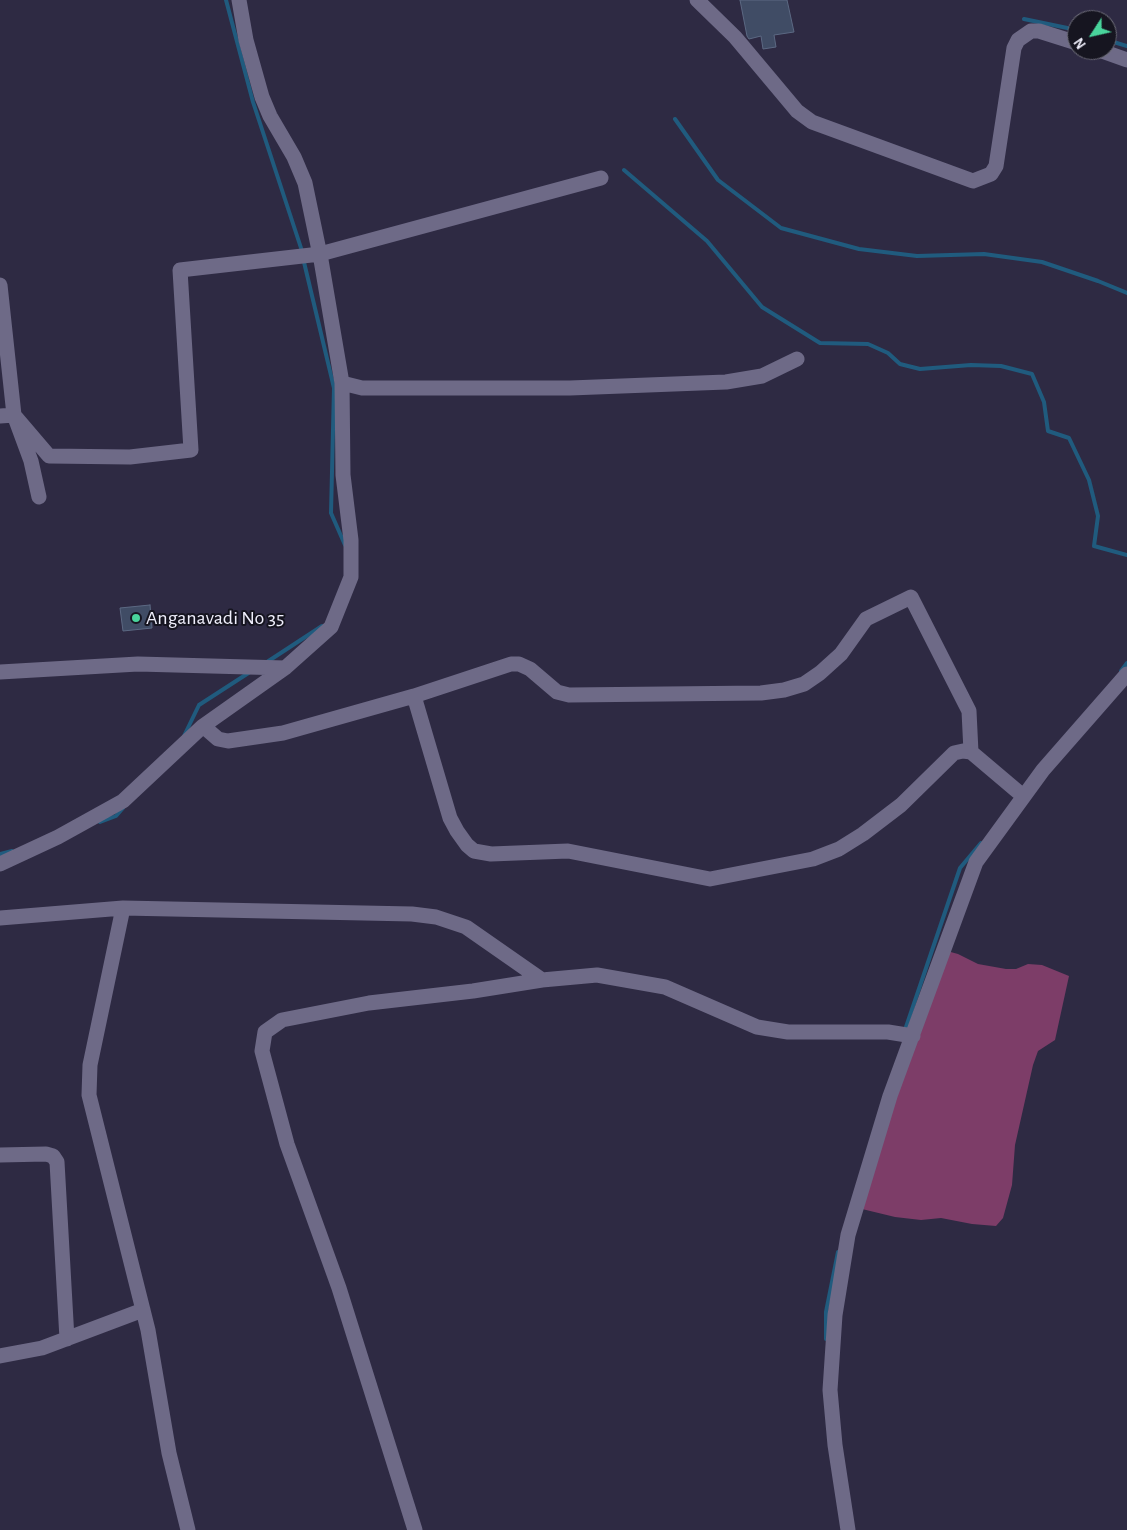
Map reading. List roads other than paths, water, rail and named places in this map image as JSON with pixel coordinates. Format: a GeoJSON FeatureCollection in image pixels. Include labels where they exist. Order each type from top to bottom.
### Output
{"type":"FeatureCollection","features":[{"type":"Feature","properties":{"kind":"street"},"geometry":{"type":"LineString","coordinates":[[0,864],[58,837],[124,801],[203,726],[285,668],[331,626],[352,577],[351,540],[343,475],[342,383],[320,254],[305,183],[294,157],[270,116],[262,97],[246,40],[238,0]]}},
{"type":"Feature","properties":{"kind":"street"},"geometry":{"type":"LineString","coordinates":[[697,0],[735,37],[798,111],[812,122],[973,181],[990,174],[996,166],[1014,48],[1018,40],[1031,31],[1040,31],[1067,40]]}},
{"type":"Feature","properties":{"kind":"street"},"geometry":{"type":"LineString","coordinates":[[7,416],[49,456],[130,457],[191,450],[180,270],[320,254],[602,178]]}},
{"type":"Feature","properties":{"kind":"street"},"geometry":{"type":"LineString","coordinates":[[0,285],[7,416],[31,461],[40,497]]}},
{"type":"Feature","properties":{"kind":"street"},"geometry":{"type":"LineString","coordinates":[[342,383],[362,388],[570,388],[726,382],[749,380],[762,376],[797,359]]}},
{"type":"Feature","properties":{"kind":"street"},"geometry":{"type":"LineString","coordinates":[[203,726],[218,739],[228,741],[283,733],[414,696],[511,664],[519,664],[530,670],[557,692],[569,695],[761,693],[784,690],[804,684],[820,673],[841,654],[866,619],[911,597],[968,711],[971,752]]}},
{"type":"Feature","properties":{"kind":"street"},"geometry":{"type":"LineString","coordinates":[[0,672],[138,664],[285,668]]}},
{"type":"Feature","properties":{"kind":"street"},"geometry":{"type":"LineString","coordinates":[[848,1530],[835,1445],[830,1390],[835,1315],[848,1235],[890,1096],[976,862],[1023,796],[1127,674]]}},
{"type":"Feature","properties":{"kind":"street"},"geometry":{"type":"LineString","coordinates":[[414,696],[450,818],[466,845],[474,851],[491,854],[568,851],[710,879],[813,859],[839,849],[901,804],[954,753],[971,752],[1023,796]]}},
{"type":"Feature","properties":{"kind":"street"},"geometry":{"type":"LineString","coordinates":[[0,918],[123,908],[412,914],[436,917],[466,927],[542,980]]}},
{"type":"Feature","properties":{"kind":"street"},"geometry":{"type":"LineString","coordinates":[[123,908],[90,1064],[89,1095],[143,1310],[169,1453],[188,1530]]}},
{"type":"Feature","properties":{"kind":"street"},"geometry":{"type":"LineString","coordinates":[[415,1530],[342,1297],[287,1144],[262,1051],[262,1039],[265,1032],[282,1020],[369,1003],[473,991],[542,980],[597,975],[665,987],[757,1027],[788,1032],[888,1032],[911,1035]]}},
{"type":"Feature","properties":{"kind":"street"},"geometry":{"type":"LineString","coordinates":[[0,1155],[46,1154],[53,1156],[57,1162],[67,1339]]}},
{"type":"Feature","properties":{"kind":"street"},"geometry":{"type":"LineString","coordinates":[[0,1356],[42,1348],[143,1310]]}},
{"type":"Feature","properties":{"kind":"waterway"},"geometry":{"type":"LineString","coordinates":[[226,0],[253,102],[302,251]]}},
{"type":"Feature","properties":{"kind":"waterway"},"geometry":{"type":"LineString","coordinates":[[1024,19],[1067,28]]}},
{"type":"Feature","properties":{"kind":"waterway"},"geometry":{"type":"LineString","coordinates":[[1117,43],[1127,46]]}},
{"type":"Feature","properties":{"kind":"waterway"},"geometry":{"type":"LineString","coordinates":[[675,119],[718,180],[781,228],[859,249],[917,256],[984,254],[1042,262],[1127,293]]}},
{"type":"Feature","properties":{"kind":"waterway"},"geometry":{"type":"LineString","coordinates":[[624,170],[707,241],[762,307],[820,343],[868,344],[888,353],[900,364],[920,369],[971,365],[1001,366],[1032,374],[1044,402],[1048,431],[1069,438],[1089,480],[1098,516],[1094,546],[1127,555]]}},
{"type":"Feature","properties":{"kind":"waterway"},"geometry":{"type":"LineString","coordinates":[[303,258],[334,388],[331,513],[345,545]]}},
{"type":"Feature","properties":{"kind":"waterway"},"geometry":{"type":"LineString","coordinates":[[267,662],[322,626]]}},
{"type":"Feature","properties":{"kind":"waterway"},"geometry":{"type":"LineString","coordinates":[[1121,671],[1127,663]]}},
{"type":"Feature","properties":{"kind":"waterway"},"geometry":{"type":"LineString","coordinates":[[184,736],[199,705],[250,672]]}},
{"type":"Feature","properties":{"kind":"waterway"},"geometry":{"type":"LineString","coordinates":[[100,822],[116,816],[123,808]]}},
{"type":"Feature","properties":{"kind":"waterway"},"geometry":{"type":"LineString","coordinates":[[905,1030],[960,868],[981,843]]}},
{"type":"Feature","properties":{"kind":"waterway"},"geometry":{"type":"LineString","coordinates":[[0,854],[12,851]]}},
{"type":"Feature","properties":{"kind":"waterway"},"geometry":{"type":"LineString","coordinates":[[826,1339],[826,1312],[838,1252]]}},
{"type":"Feature","properties":{"kind":"place","name":"Anganavadi No 35"},"geometry":{"type":"Point","coordinates":[136,618]}}]}
